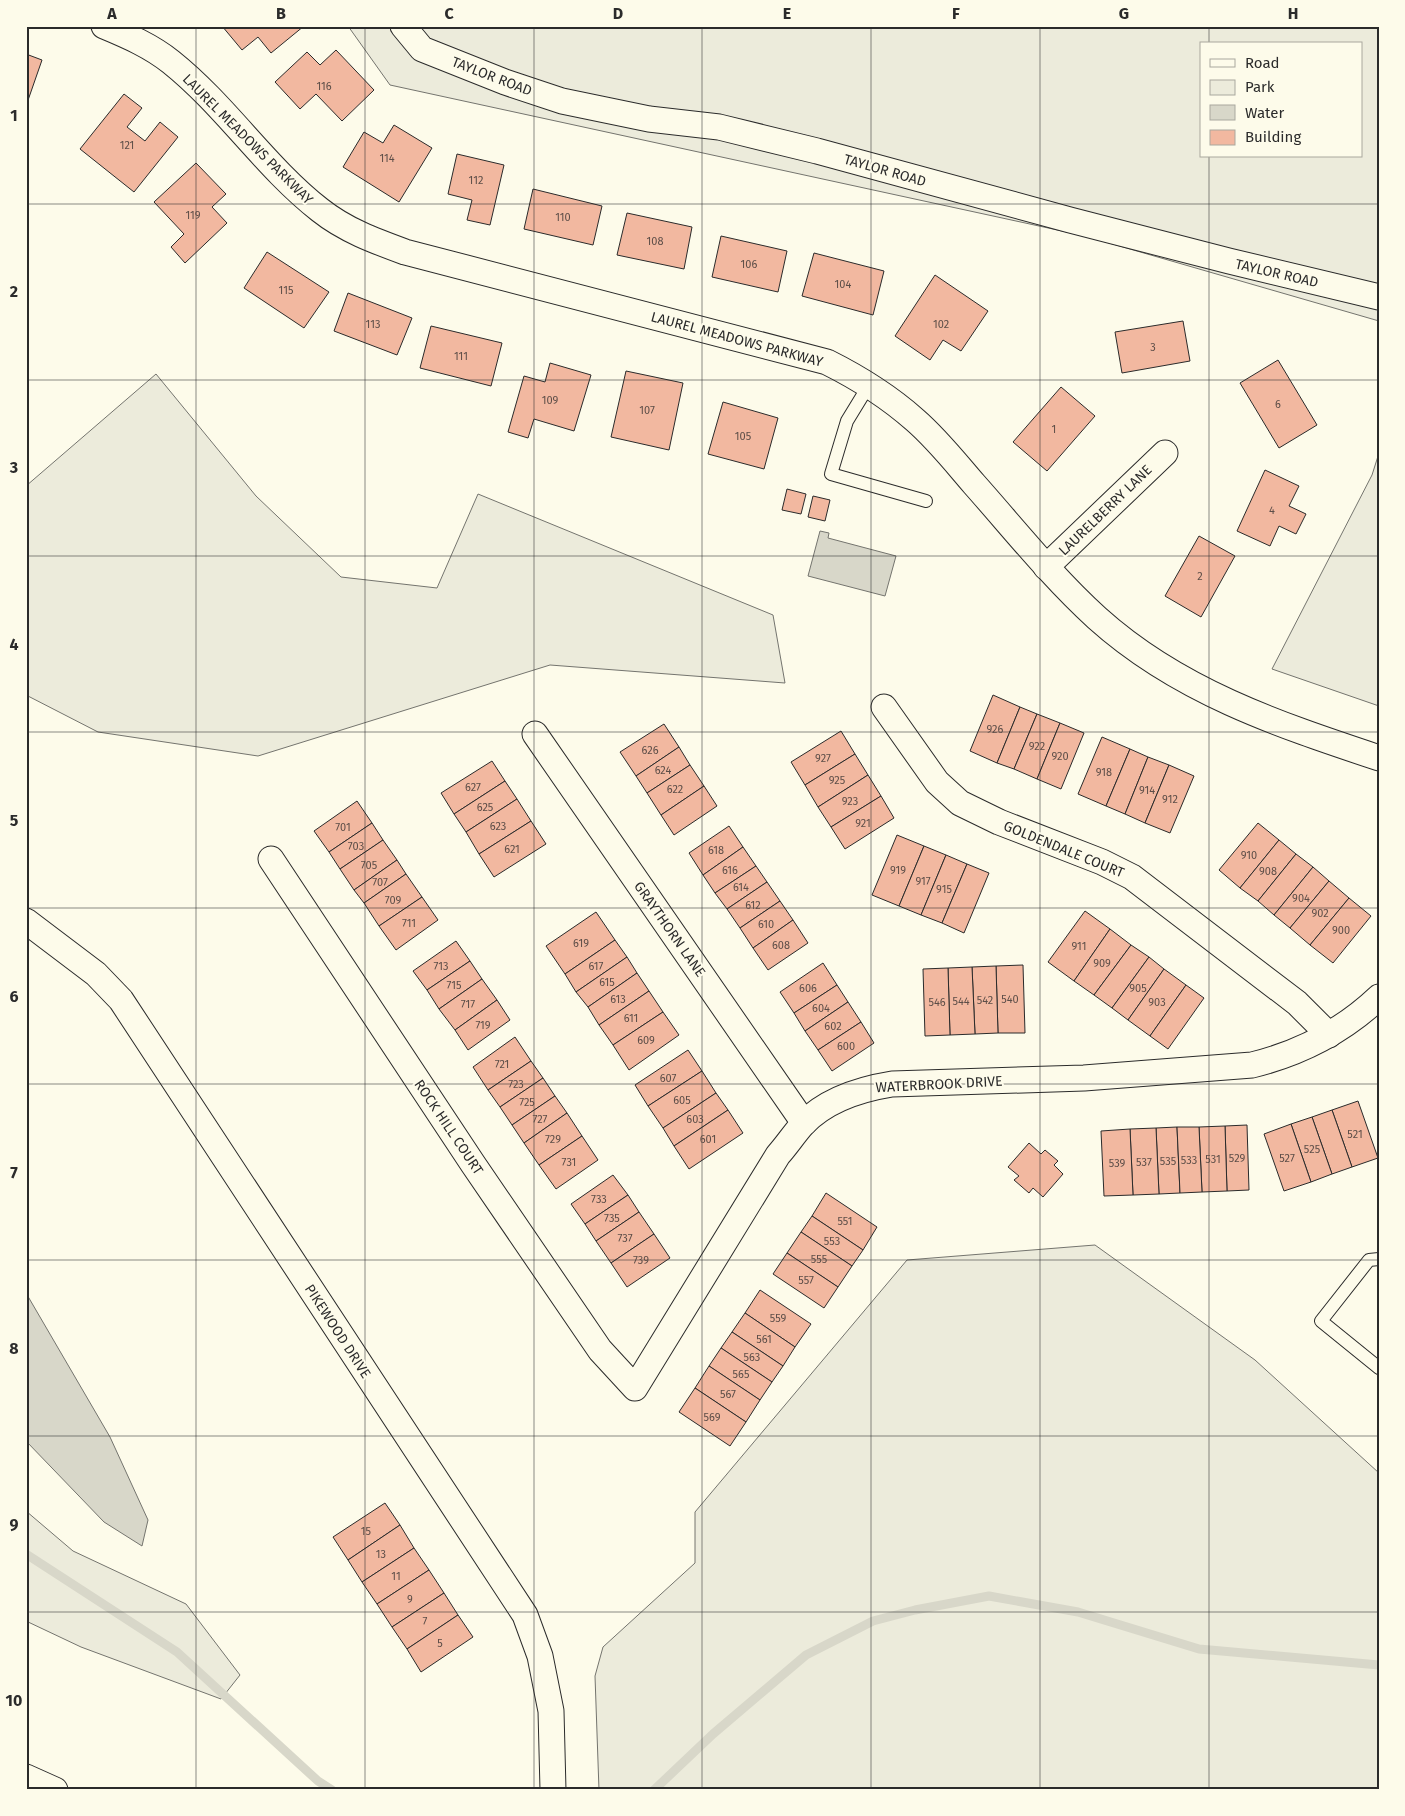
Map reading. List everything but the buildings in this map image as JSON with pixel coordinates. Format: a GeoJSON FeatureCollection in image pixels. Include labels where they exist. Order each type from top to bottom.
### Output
{"type":"FeatureCollection","features":[{"type":"Feature","properties":{"kind":"street","name":"LAUREL MEADOWS PARKWAY"},"geometry":{"type":"LineString","coordinates":[[104,26],[138,41],[171,62],[320,211],[357,234],[405,252],[827,362],[869,385],[916,420],[938,442],[1046,567],[1096,618],[1127,643],[1188,684],[1221,700],[1299,731],[1379,758]]}},
{"type":"Feature","properties":{"kind":"street","name":"TAYLOR ROAD"},"geometry":{"type":"LineString","coordinates":[[403,26],[422,48],[505,82],[562,101],[649,119],[719,127],[817,151],[1219,259],[1379,297]]}},
{"type":"Feature","properties":{"kind":"street","name":"LAURELBERRY LANE"},"geometry":{"type":"LineString","coordinates":[[1046,567],[1165,454]]}},
{"type":"Feature","properties":{"kind":"street","name":"GOLDENDALE COURT"},"geometry":{"type":"LineString","coordinates":[[884,706],[938,782],[960,803],[999,822],[1102,862],[1132,877],[1297,1003],[1329,1035]]}},
{"type":"Feature","properties":{"kind":"street","name":"GRAYTHORN LANE"},"geometry":{"type":"LineString","coordinates":[[536,734],[804,1123]]}},
{"type":"Feature","properties":{"kind":"street","name":"ROCK HILL COURT"},"geometry":{"type":"LineString","coordinates":[[271,859],[473,1164],[600,1350],[634,1388]]}},
{"type":"Feature","properties":{"kind":"street","name":"PIKEWOOD DRIVE"},"geometry":{"type":"LineString","coordinates":[[26,921],[96,974],[121,1000],[525,1615],[540,1656],[551,1711],[553,1790]]}},
{"type":"Feature","properties":{"kind":"street","name":"WATERBROOK DRIVE"},"geometry":{"type":"LineString","coordinates":[[634,1388],[778,1155],[804,1123],[814,1114],[842,1098],[868,1088],[892,1084],[1084,1078],[1252,1065],[1310,1046],[1360,1016],[1379,997]]}},
{"type":"Feature","properties":{"kind":"street"},"geometry":{"type":"LineString","coordinates":[[26,1777],[55,1790]]}},
{"type":"Feature","properties":{"kind":"lane"},"geometry":{"type":"LineString","coordinates":[[869,385],[847,421],[831,474],[926,501]]}},
{"type":"Feature","properties":{"kind":"lane"},"geometry":{"type":"LineString","coordinates":[[1379,1258],[1369,1260],[1321,1321],[1379,1368]]}},
{"type":"Feature","properties":{"kind":"green space"},"geometry":{"type":"Polygon","coordinates":[[[348,26],[1379,26],[1379,321],[1085,236],[390,85],[348,26]]]}},
{"type":"Feature","properties":{"kind":"green space"},"geometry":{"type":"Polygon","coordinates":[[[156,374],[256,496],[341,577],[437,588],[478,494],[773,615],[785,683],[550,665],[258,756],[98,732],[26,695],[26,486],[156,374]]]}},
{"type":"Feature","properties":{"kind":"green space"},"geometry":{"type":"Polygon","coordinates":[[[1379,453],[1379,706],[1272,669],[1372,475],[1379,453]]]}},
{"type":"Feature","properties":{"kind":"green space"},"geometry":{"type":"Polygon","coordinates":[[[1095,1245],[1255,1360],[1379,1473],[1379,1790],[599,1790],[595,1676],[603,1647],[695,1563],[695,1512],[907,1260],[1095,1245]]]}},
{"type":"Feature","properties":{"kind":"green space"},"geometry":{"type":"Polygon","coordinates":[[[26,1511],[73,1551],[186,1604],[240,1675],[221,1699],[81,1647],[26,1621],[26,1511]]]}},
{"type":"Feature","properties":{"kind":"water"},"geometry":{"type":"Polygon","coordinates":[[[820,531],[829,533],[828,538],[896,556],[885,596],[808,576],[820,531]]]}},
{"type":"Feature","properties":{"kind":"water"},"geometry":{"type":"Polygon","coordinates":[[[26,1293],[110,1437],[148,1520],[142,1546],[104,1522],[26,1441],[26,1293]]]}},
{"type":"Feature","properties":{"kind":"waterway"},"geometry":{"type":"LineString","coordinates":[[26,1554],[177,1652],[318,1781],[332,1790]]}},
{"type":"Feature","properties":{"kind":"waterway"},"geometry":{"type":"LineString","coordinates":[[654,1790],[713,1734],[806,1655],[873,1621],[915,1610],[989,1596],[1078,1612],[1199,1649],[1379,1665]]}}]}
